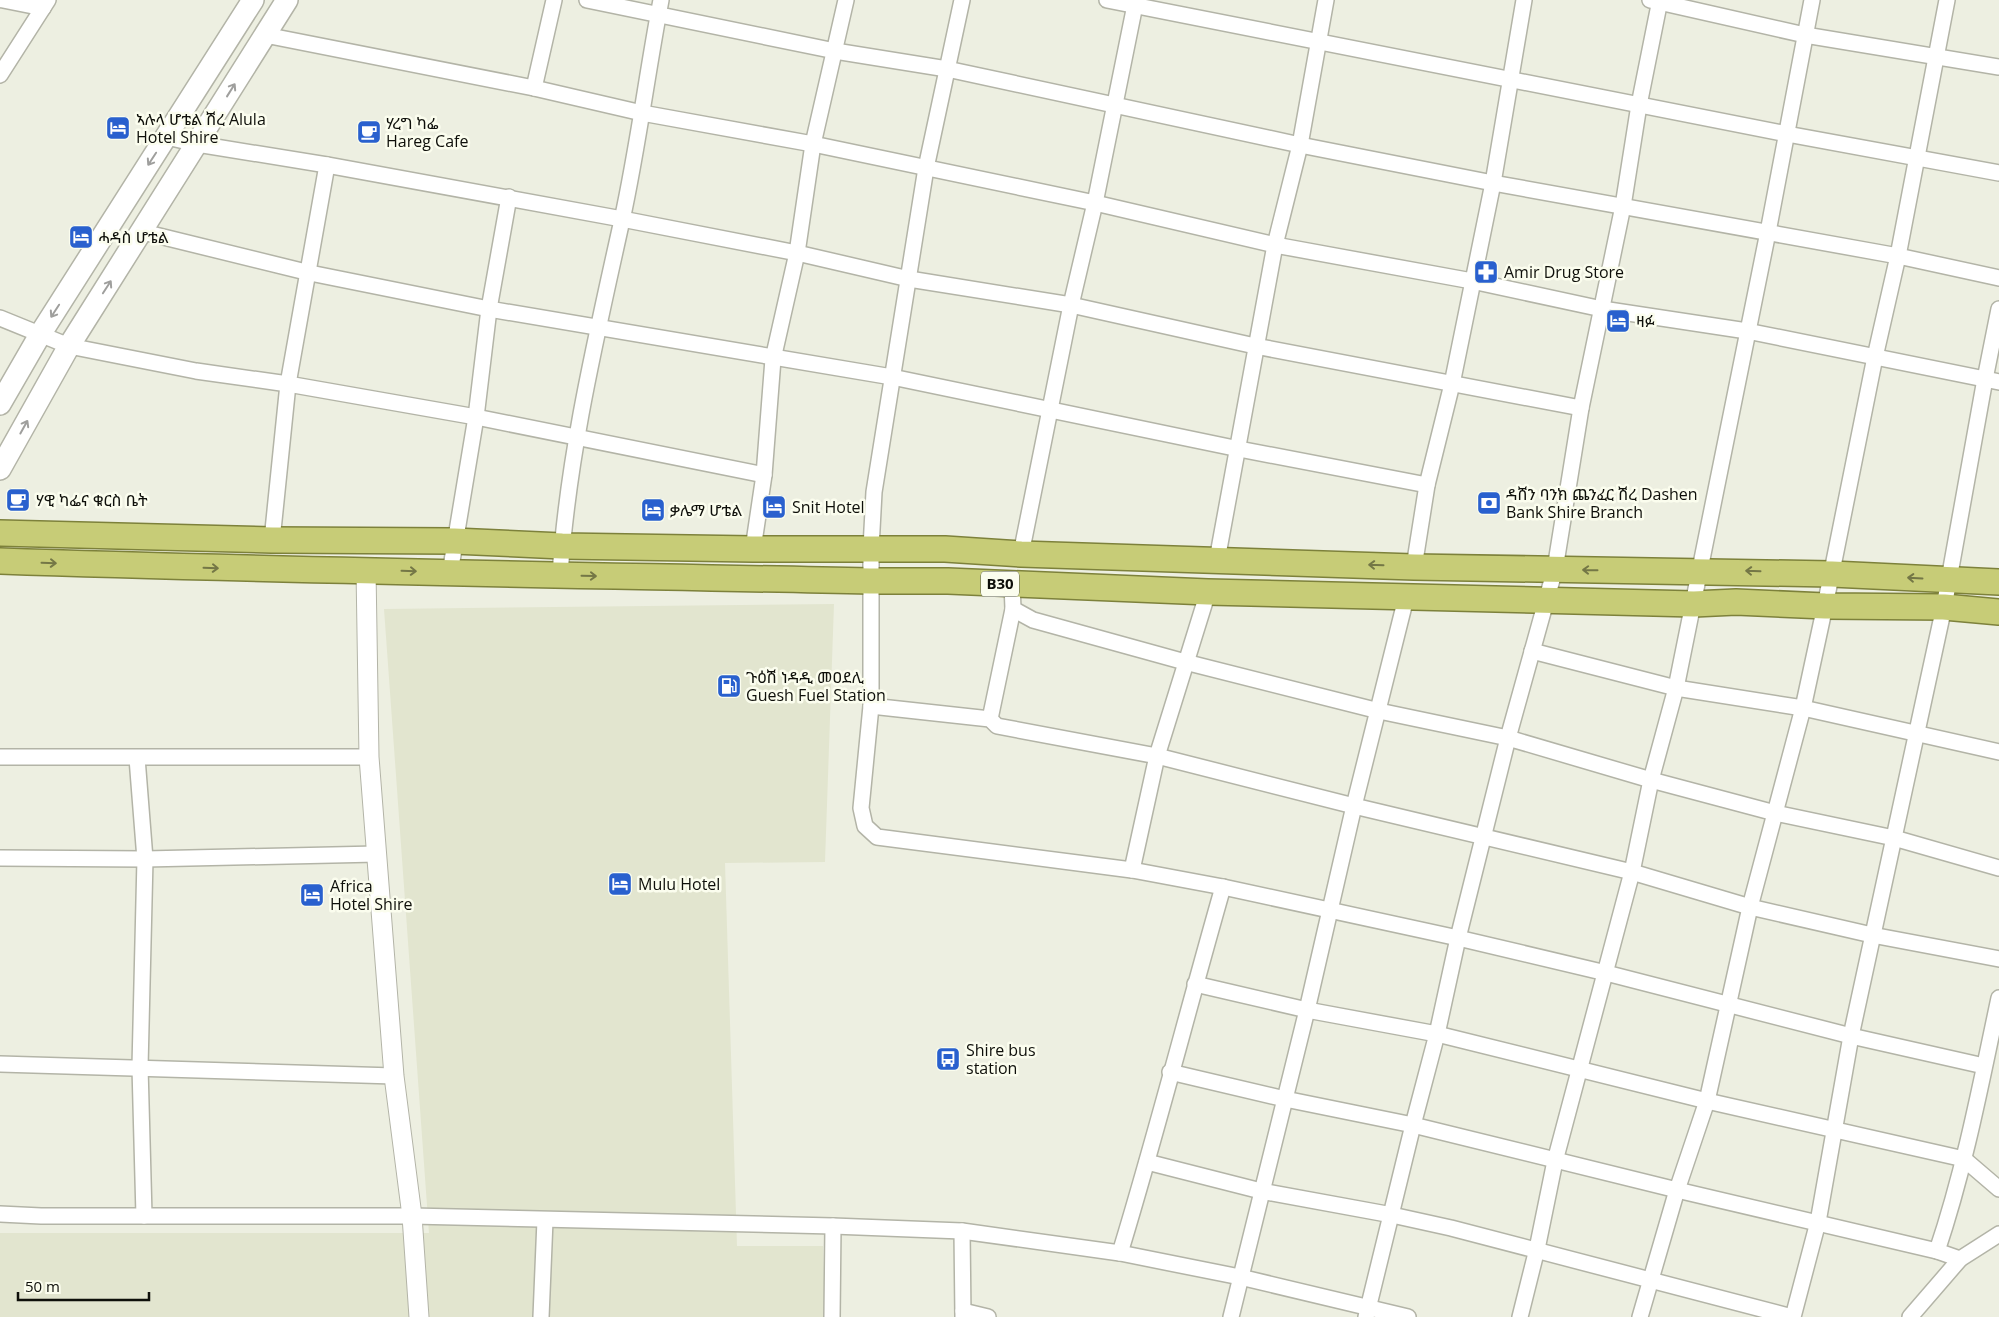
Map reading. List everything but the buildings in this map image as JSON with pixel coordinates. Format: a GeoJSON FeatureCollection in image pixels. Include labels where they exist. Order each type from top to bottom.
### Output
{"type":"FeatureCollection","features":[{"type":"Feature","properties":{"kind":"highway","name":"B30"},"geometry":{"type":"LineString","coordinates":[[0,533],[272,540],[454,541],[562,546],[753,549],[945,549],[1021,554],[1414,567],[1832,574],[1999,582]]}},
{"type":"Feature","properties":{"kind":"highway"},"geometry":{"type":"LineString","coordinates":[[786,549],[786,580]]}},
{"type":"Feature","properties":{"kind":"highway","name":"B30"},"geometry":{"type":"LineString","coordinates":[[0,561],[269,570],[366,570],[786,580],[948,580],[1208,592],[1694,604],[1736,602],[1825,606],[1944,607],[1999,612]]}},
{"type":"Feature","properties":{"kind":"main road"},"geometry":{"type":"LineString","coordinates":[[0,404],[41,333],[253,0]]}},
{"type":"Feature","properties":{"kind":"main road"},"geometry":{"type":"LineString","coordinates":[[0,469],[69,346],[143,232],[287,0]]}},
{"type":"Feature","properties":{"kind":"street"},"geometry":{"type":"LineString","coordinates":[[0,75],[46,4],[3,0]]}},
{"type":"Feature","properties":{"kind":"street"},"geometry":{"type":"LineString","coordinates":[[534,88],[554,0]]}},
{"type":"Feature","properties":{"kind":"street"},"geometry":{"type":"LineString","coordinates":[[588,0],[660,7],[836,51],[946,69],[1300,145],[1493,183],[1898,256],[1999,278]]}},
{"type":"Feature","properties":{"kind":"street"},"geometry":{"type":"LineString","coordinates":[[753,549],[764,475],[774,358],[796,253],[813,144],[836,51],[846,0]]}},
{"type":"Feature","properties":{"kind":"street"},"geometry":{"type":"LineString","coordinates":[[962,0],[926,168],[874,492],[870,581],[871,706],[861,808],[865,826],[877,837],[1132,870],[1223,887],[1458,938],[1606,973],[1852,1036],[1984,1066]]}},
{"type":"Feature","properties":{"kind":"street"},"geometry":{"type":"LineString","coordinates":[[1107,0],[1136,3],[1318,42],[1787,134],[1999,173]]}},
{"type":"Feature","properties":{"kind":"street"},"geometry":{"type":"LineString","coordinates":[[1217,560],[1255,346],[1275,245],[1300,145],[1326,0]]}},
{"type":"Feature","properties":{"kind":"street"},"geometry":{"type":"LineString","coordinates":[[1414,567],[1427,485],[1452,384],[1493,183],[1524,0]]}},
{"type":"Feature","properties":{"kind":"street"},"geometry":{"type":"LineString","coordinates":[[1520,1317],[1537,1249],[1555,1161],[1632,872],[1651,780],[1676,688],[1701,571],[1812,0]]}},
{"type":"Feature","properties":{"kind":"street"},"geometry":{"type":"LineString","coordinates":[[1640,1317],[1677,1190],[1707,1101],[1750,907],[1803,708],[1875,357],[1898,256],[1947,0]]}},
{"type":"Feature","properties":{"kind":"street"},"geometry":{"type":"LineString","coordinates":[[1367,1312],[1392,1215],[1412,1125],[1437,1034],[1458,938],[1508,738],[1555,569],[1581,408],[1623,206],[1656,1],[1805,35],[1999,67]]}},
{"type":"Feature","properties":{"kind":"street"},"geometry":{"type":"LineString","coordinates":[[1021,554],[1071,305],[1095,203],[1136,3]]}},
{"type":"Feature","properties":{"kind":"street"},"geometry":{"type":"LineString","coordinates":[[560,575],[576,437],[597,328],[622,219],[660,7]]}},
{"type":"Feature","properties":{"kind":"street"},"geometry":{"type":"LineString","coordinates":[[265,35],[534,88],[642,113],[813,144],[1095,203],[1275,245],[1472,281],[1602,309],[1747,331],[1992,380]]}},
{"type":"Feature","properties":{"kind":"street"},"geometry":{"type":"LineString","coordinates":[[166,137],[509,197],[796,253],[909,279],[1071,305],[1255,346],[1581,408]]}},
{"type":"Feature","properties":{"kind":"street"},"geometry":{"type":"LineString","coordinates":[[272,540],[288,384],[310,273],[327,165]]}},
{"type":"Feature","properties":{"kind":"street"},"geometry":{"type":"LineString","coordinates":[[450,572],[476,417],[489,308],[509,197]]}},
{"type":"Feature","properties":{"kind":"street"},"geometry":{"type":"LineString","coordinates":[[143,232],[310,273],[597,328],[892,377],[1238,449],[1427,485]]}},
{"type":"Feature","properties":{"kind":"street"},"geometry":{"type":"LineString","coordinates":[[1147,1162],[1261,1191],[1392,1215],[1537,1249],[1792,1317],[1818,1222],[1872,935],[1917,734],[1944,607],[1948,579],[1992,380],[1999,309]]}},
{"type":"Feature","properties":{"kind":"street"},"geometry":{"type":"LineString","coordinates":[[0,318],[41,333],[69,346],[196,371],[288,384],[476,417],[764,475]]}},
{"type":"Feature","properties":{"kind":"street"},"geometry":{"type":"LineString","coordinates":[[368,540],[366,570],[369,757],[394,1076],[412,1216],[419,1317]]}},
{"type":"Feature","properties":{"kind":"street"},"geometry":{"type":"LineString","coordinates":[[990,718],[1013,609],[1012,584]]}},
{"type":"Feature","properties":{"kind":"street"},"geometry":{"type":"LineString","coordinates":[[1132,870],[1157,756],[1208,592]]}},
{"type":"Feature","properties":{"kind":"street"},"geometry":{"type":"LineString","coordinates":[[1231,1317],[1406,598]]}},
{"type":"Feature","properties":{"kind":"street"},"geometry":{"type":"LineString","coordinates":[[1013,609],[1033,620],[1185,662],[1379,711],[1508,738],[1651,780],[1775,813],[1894,838],[1999,868]]}},
{"type":"Feature","properties":{"kind":"street"},"geometry":{"type":"LineString","coordinates":[[1532,651],[1676,688],[1803,708],[1999,752]]}},
{"type":"Feature","properties":{"kind":"street"},"geometry":{"type":"LineString","coordinates":[[871,706],[990,718],[997,726],[1157,756],[1484,838],[1632,872],[1750,907],[1872,935],[1999,959]]}},
{"type":"Feature","properties":{"kind":"street"},"geometry":{"type":"LineString","coordinates":[[0,757],[369,757]]}},
{"type":"Feature","properties":{"kind":"street"},"geometry":{"type":"LineString","coordinates":[[137,758],[145,859],[140,1068],[144,1216]]}},
{"type":"Feature","properties":{"kind":"street"},"geometry":{"type":"LineString","coordinates":[[0,858],[145,859],[377,854]]}},
{"type":"Feature","properties":{"kind":"street"},"geometry":{"type":"LineString","coordinates":[[1120,1253],[1223,887]]}},
{"type":"Feature","properties":{"kind":"street"},"geometry":{"type":"LineString","coordinates":[[1195,984],[1306,1010],[1437,1034],[1707,1101],[1964,1160],[1999,1189]]}},
{"type":"Feature","properties":{"kind":"street"},"geometry":{"type":"LineString","coordinates":[[1937,1250],[1951,1209],[1964,1160],[1984,1066],[1995,1037],[1999,998]]}},
{"type":"Feature","properties":{"kind":"street"},"geometry":{"type":"LineString","coordinates":[[0,1064],[394,1076]]}},
{"type":"Feature","properties":{"kind":"street"},"geometry":{"type":"LineString","coordinates":[[1170,1072],[1412,1125],[1555,1161],[1937,1250],[1960,1259]]}},
{"type":"Feature","properties":{"kind":"street"},"geometry":{"type":"LineString","coordinates":[[0,1214],[412,1216],[962,1231],[1120,1253],[1240,1278],[1367,1312],[1408,1317]]}},
{"type":"Feature","properties":{"kind":"street"},"geometry":{"type":"LineString","coordinates":[[542,1317],[545,1220]]}},
{"type":"Feature","properties":{"kind":"street"},"geometry":{"type":"LineString","coordinates":[[832,1317],[833,1226]]}},
{"type":"Feature","properties":{"kind":"street"},"geometry":{"type":"LineString","coordinates":[[962,1231],[963,1314],[988,1317]]}},
{"type":"Feature","properties":{"kind":"street"},"geometry":{"type":"LineString","coordinates":[[1910,1317],[1960,1259],[1999,1234]]}},
{"type":"Feature","properties":{"kind":"shaded area"},"geometry":{"type":"Polygon","coordinates":[[[834,604],[825,862],[725,863],[737,1246],[823,1246],[825,1317],[0,1317],[0,1233],[429,1233],[384,609],[834,604]]]}},
{"type":"Feature","properties":{"kind":"place","name":"ኣሉላ ሆቴል ሽረ Alula Hotel Shire"},"geometry":{"type":"Point","coordinates":[118,128]}},
{"type":"Feature","properties":{"kind":"place","name":"ሃረግ ካፌ Hareg Cafe"},"geometry":{"type":"Point","coordinates":[369,132]}},
{"type":"Feature","properties":{"kind":"place","name":"ሓዳስ ሆቴል"},"geometry":{"type":"Point","coordinates":[81,237]}},
{"type":"Feature","properties":{"kind":"place","name":"Amir Drug Store"},"geometry":{"type":"Point","coordinates":[1486,272]}},
{"type":"Feature","properties":{"kind":"place","name":"ዛፉ"},"geometry":{"type":"Point","coordinates":[1618,321]}},
{"type":"Feature","properties":{"kind":"place","name":"ሃዊ ካፌና ቁርስ ቤት"},"geometry":{"type":"Point","coordinates":[18,500]}},
{"type":"Feature","properties":{"kind":"place","name":"ዳሸን ባንክ ጨንፈር ሽረ Dashen Bank Shire Branch"},"geometry":{"type":"Point","coordinates":[1489,503]}},
{"type":"Feature","properties":{"kind":"place","name":"Snit Hotel"},"geometry":{"type":"Point","coordinates":[774,507]}},
{"type":"Feature","properties":{"kind":"place","name":"ቃሌማ ሆቴል"},"geometry":{"type":"Point","coordinates":[653,510]}},
{"type":"Feature","properties":{"kind":"place","name":"ጉዕሽ ነዳዲ መዐደሊ Guesh Fuel Station"},"geometry":{"type":"Point","coordinates":[729,686]}},
{"type":"Feature","properties":{"kind":"place","name":"Mulu Hotel"},"geometry":{"type":"Point","coordinates":[620,884]}},
{"type":"Feature","properties":{"kind":"place","name":"Africa Hotel Shire"},"geometry":{"type":"Point","coordinates":[312,895]}},
{"type":"Feature","properties":{"kind":"place","name":"Shire bus station"},"geometry":{"type":"Point","coordinates":[948,1059]}}]}
